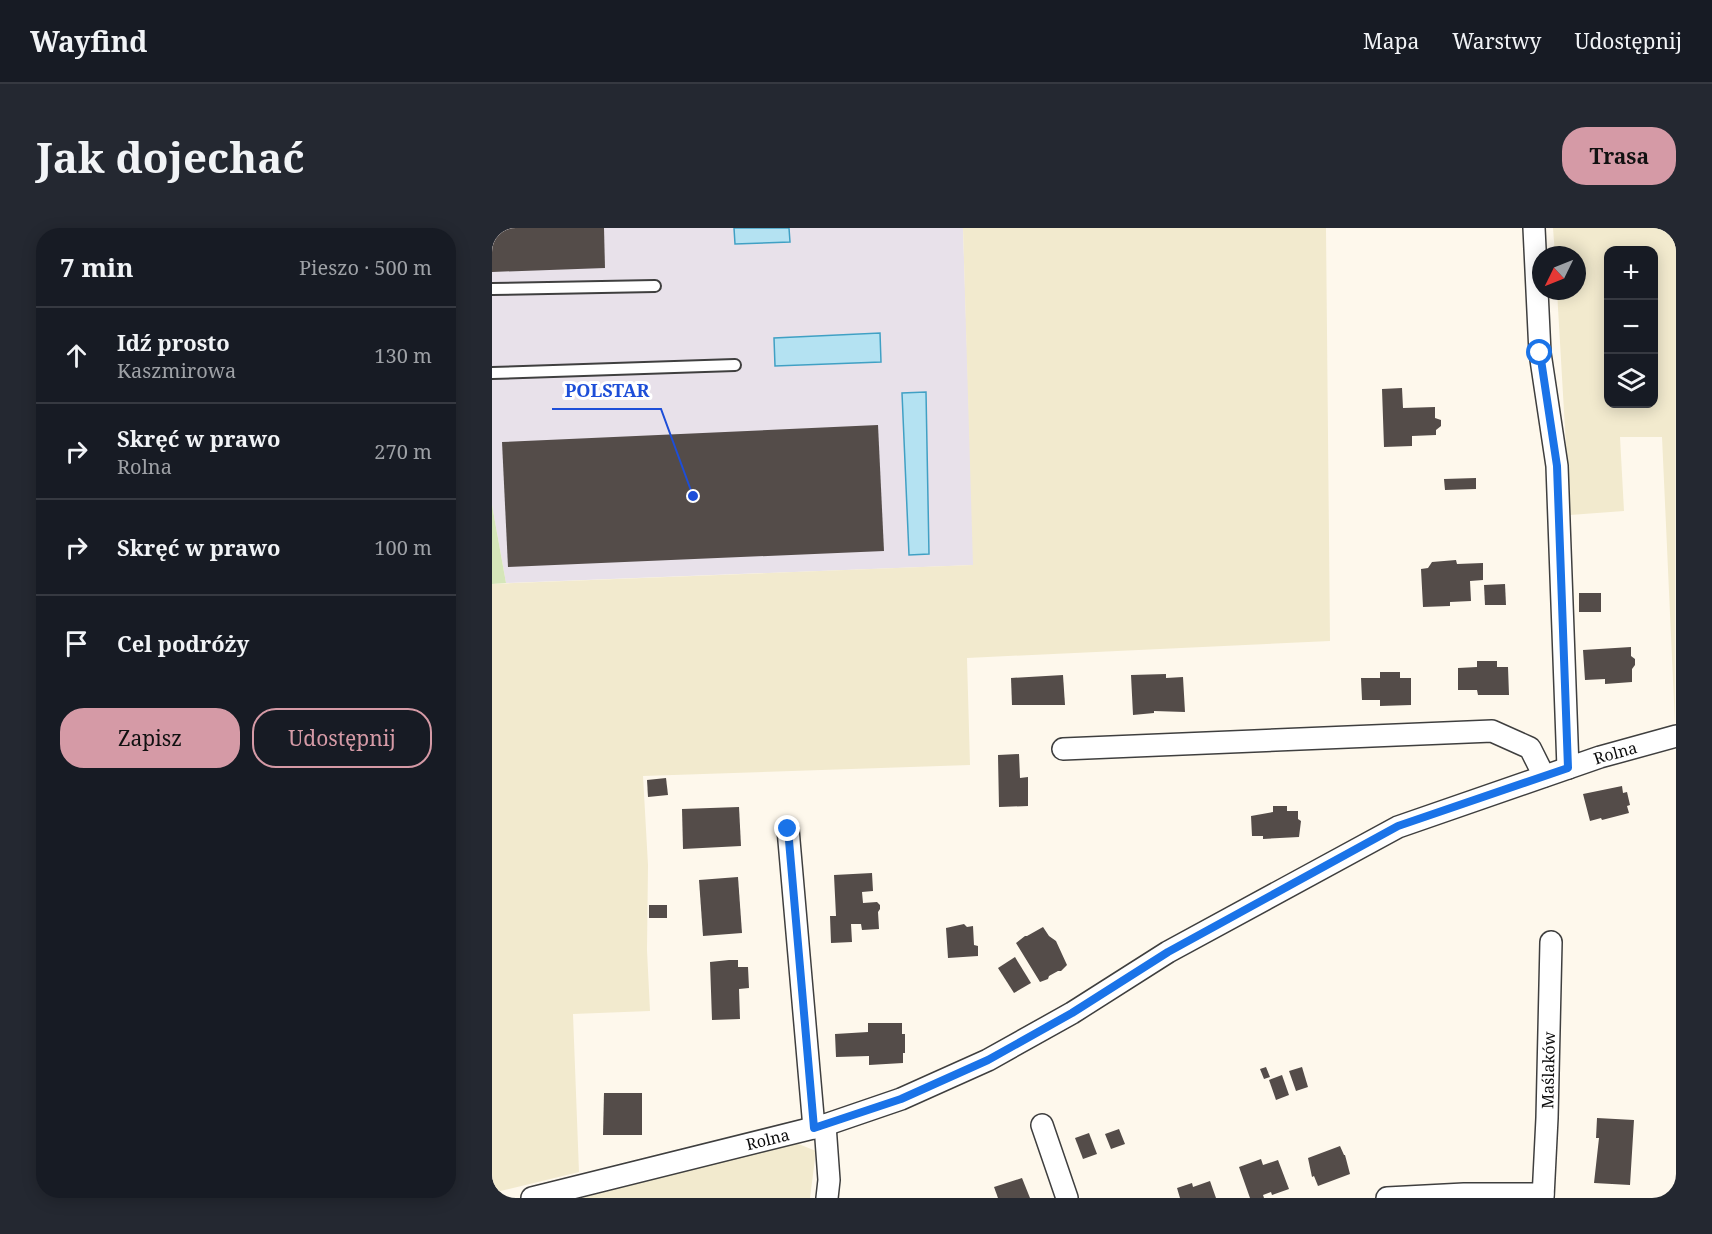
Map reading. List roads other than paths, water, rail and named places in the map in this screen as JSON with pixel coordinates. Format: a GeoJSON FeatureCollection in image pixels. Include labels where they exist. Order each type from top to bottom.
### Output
{"type":"FeatureCollection","features":[{"type":"Feature","properties":{"kind":"street"},"geometry":{"type":"LineString","coordinates":[[1534,228],[1540,353],[1557,466],[1568,768]]}},
{"type":"Feature","properties":{"kind":"street"},"geometry":{"type":"LineString","coordinates":[[1063,748],[1492,731],[1530,748],[1544,776]]}},
{"type":"Feature","properties":{"kind":"street","name":"Rolna"},"geometry":{"type":"LineString","coordinates":[[532,1198],[819,1126],[901,1099],[988,1060],[1072,1013],[1168,952],[1398,826],[1600,757],[1676,736]]}},
{"type":"Feature","properties":{"kind":"street"},"geometry":{"type":"LineString","coordinates":[[788,829],[819,1126],[829,1180],[826,1198]]}},
{"type":"Feature","properties":{"kind":"street","name":"Maślaków"},"geometry":{"type":"LineString","coordinates":[[1543,1196],[1551,942]]}},
{"type":"Feature","properties":{"kind":"street"},"geometry":{"type":"LineString","coordinates":[[1042,1125],[1067,1198]]}},
{"type":"Feature","properties":{"kind":"street"},"geometry":{"type":"LineString","coordinates":[[1387,1198],[1464,1194],[1543,1196]]}},
{"type":"Feature","properties":{"kind":"lane"},"geometry":{"type":"LineString","coordinates":[[492,289],[655,286]]}},
{"type":"Feature","properties":{"kind":"lane"},"geometry":{"type":"LineString","coordinates":[[492,373],[735,365]]}},
{"type":"Feature","properties":{"kind":"water"},"geometry":{"type":"Polygon","coordinates":[[[734,228],[789,228],[790,242],[735,244],[734,228]]]}},
{"type":"Feature","properties":{"kind":"water"},"geometry":{"type":"Polygon","coordinates":[[[880,333],[881,362],[775,366],[774,338],[880,333]]]}},
{"type":"Feature","properties":{"kind":"water"},"geometry":{"type":"Polygon","coordinates":[[[926,392],[929,554],[909,555],[902,393],[926,392]]]}},
{"type":"Feature","properties":{"kind":"place","name":"POLSTAR"},"geometry":{"type":"Point","coordinates":[693,496]}}]}
